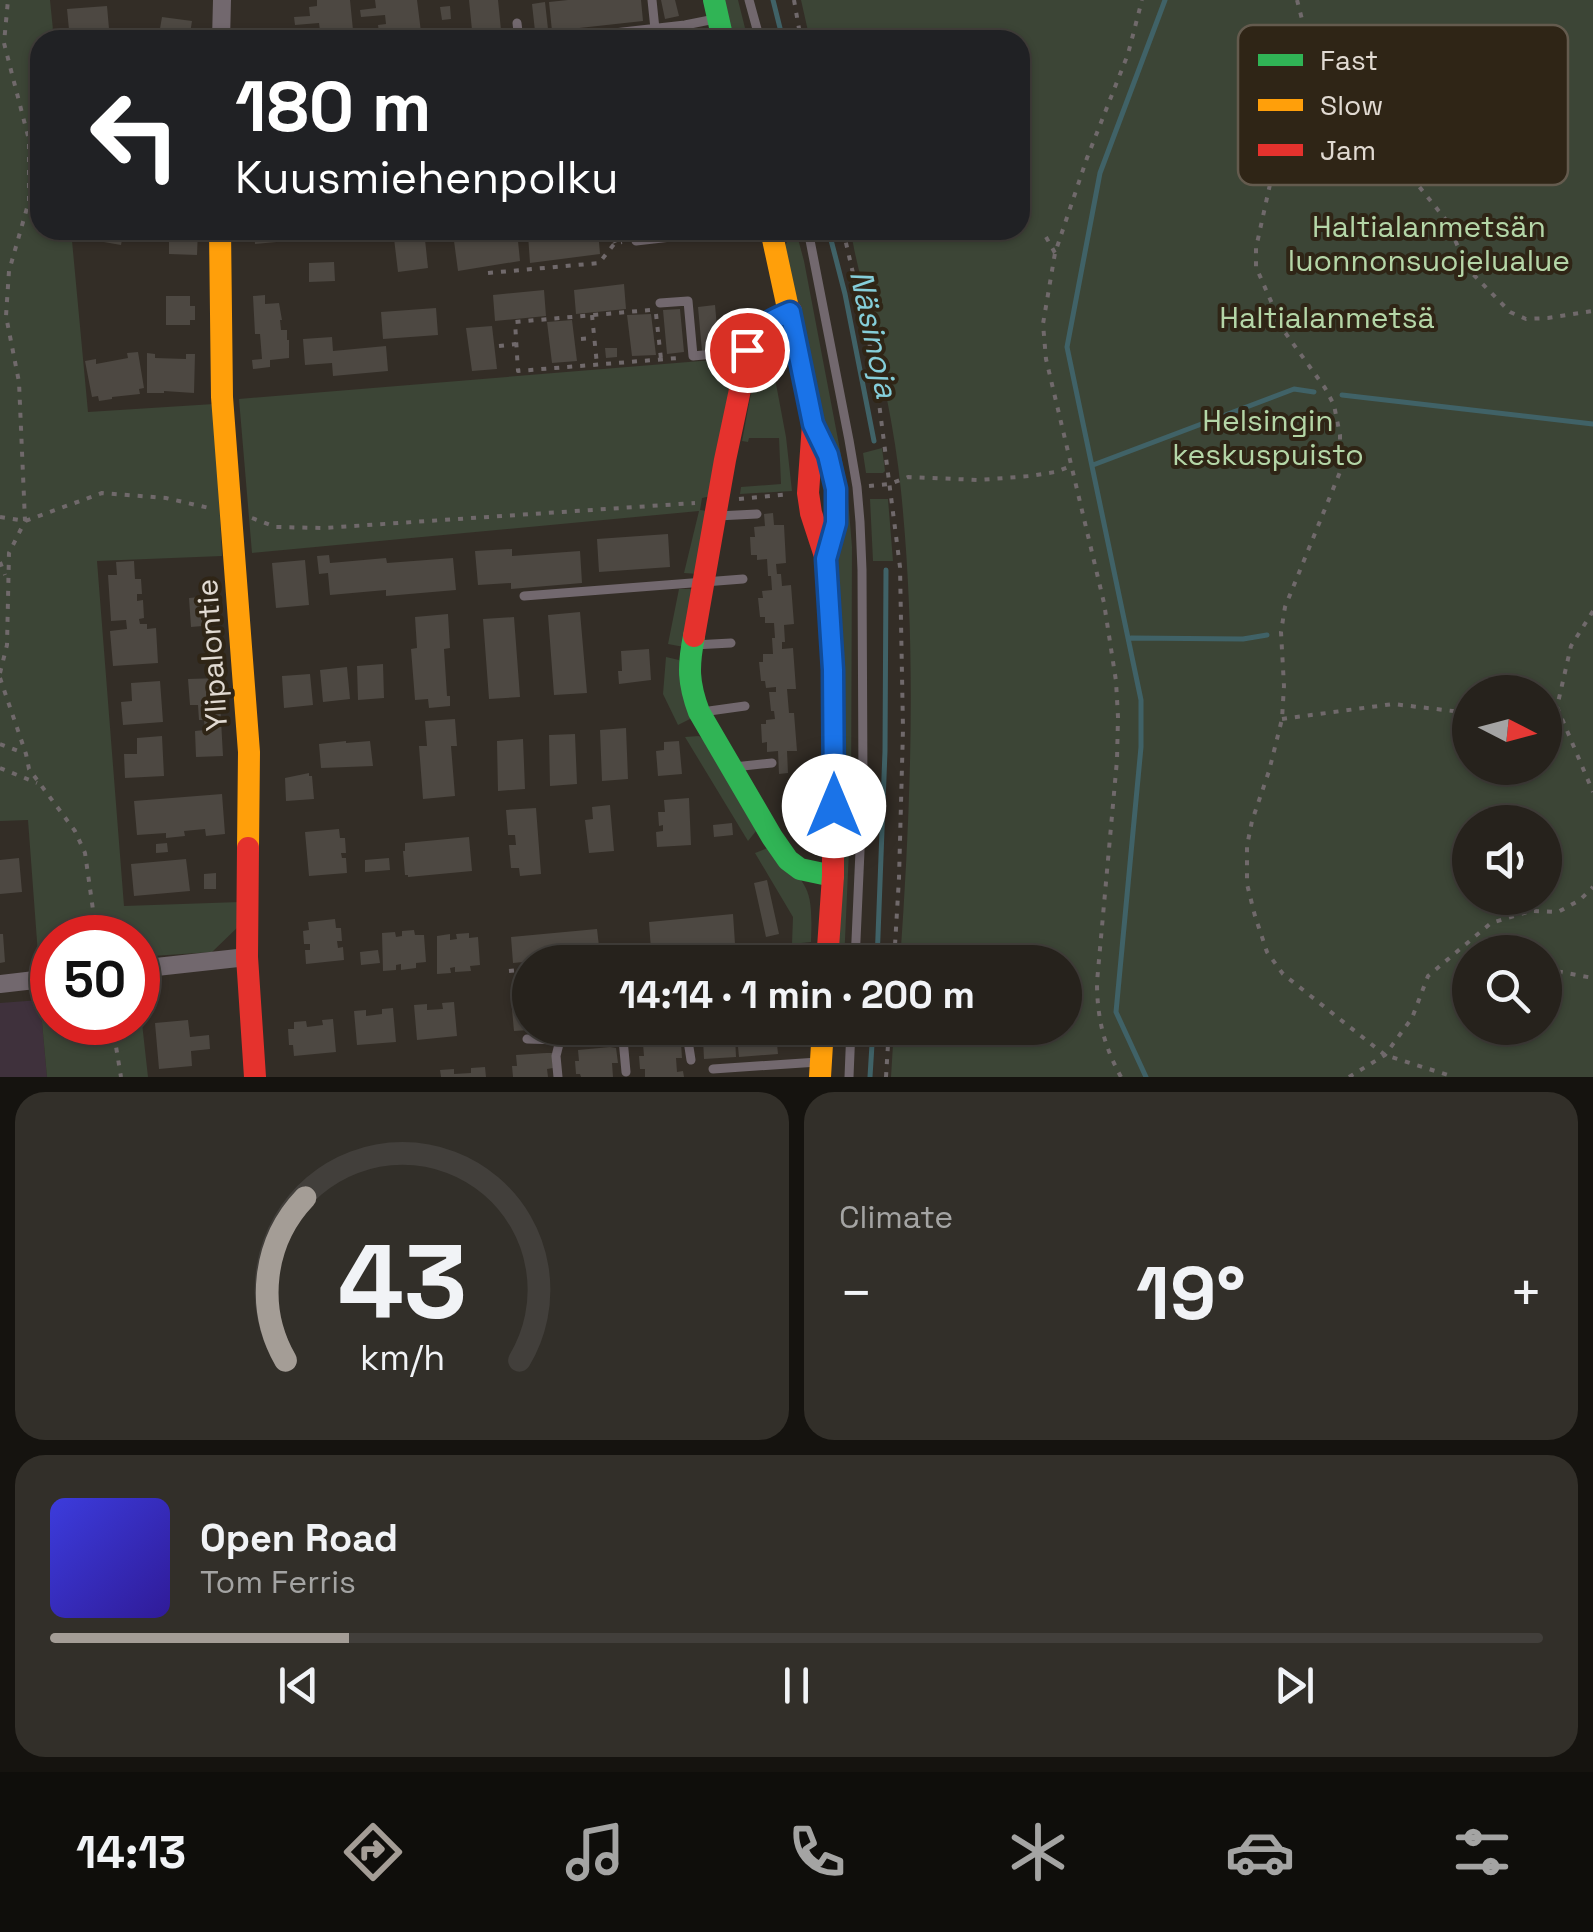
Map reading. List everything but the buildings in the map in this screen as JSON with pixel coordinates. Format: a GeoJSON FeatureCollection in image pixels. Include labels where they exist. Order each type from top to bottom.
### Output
{"type":"FeatureCollection","features":[{"type":"Feature","properties":{"kind":"street"},"geometry":{"type":"LineString","coordinates":[[221,30],[222,0]]}},
{"type":"Feature","properties":{"kind":"street","name":"Ylipalontie"},"geometry":{"type":"LineString","coordinates":[[220,240],[222,398],[249,752],[247,957],[255,1077]]}},
{"type":"Feature","properties":{"kind":"street"},"geometry":{"type":"LineString","coordinates":[[773,240],[813,424],[828,455],[836,489],[836,523],[826,559],[833,670],[833,876],[828,945]]}},
{"type":"Feature","properties":{"kind":"street"},"geometry":{"type":"LineString","coordinates":[[790,312],[756,330],[747,350],[691,646],[689,683],[699,712],[788,860],[800,869],[833,876]]}},
{"type":"Feature","properties":{"kind":"street"},"geometry":{"type":"LineString","coordinates":[[160,967],[247,957]]}},
{"type":"Feature","properties":{"kind":"street"},"geometry":{"type":"LineString","coordinates":[[0,984],[30,981]]}},
{"type":"Feature","properties":{"kind":"street"},"geometry":{"type":"LineString","coordinates":[[820,1070],[822,1045]]}},
{"type":"Feature","properties":{"kind":"lane"},"geometry":{"type":"LineString","coordinates":[[652,0],[655,29]]}},
{"type":"Feature","properties":{"kind":"lane"},"geometry":{"type":"LineString","coordinates":[[749,0],[757,30]]}},
{"type":"Feature","properties":{"kind":"lane"},"geometry":{"type":"LineString","coordinates":[[646,30],[718,19]]}},
{"type":"Feature","properties":{"kind":"lane"},"geometry":{"type":"LineString","coordinates":[[517,23],[518,30]]}},
{"type":"Feature","properties":{"kind":"lane"},"geometry":{"type":"LineString","coordinates":[[810,240],[849,440],[860,522],[863,784],[856,945]]}},
{"type":"Feature","properties":{"kind":"lane"},"geometry":{"type":"LineString","coordinates":[[660,303],[688,301],[693,356],[747,350]]}},
{"type":"Feature","properties":{"kind":"lane"},"geometry":{"type":"LineString","coordinates":[[716,509],[757,514]]}},
{"type":"Feature","properties":{"kind":"lane"},"geometry":{"type":"LineString","coordinates":[[524,596],[743,578]]}},
{"type":"Feature","properties":{"kind":"lane"},"geometry":{"type":"LineString","coordinates":[[691,646],[731,643]]}},
{"type":"Feature","properties":{"kind":"lane"},"geometry":{"type":"LineString","coordinates":[[699,712],[745,706]]}},
{"type":"Feature","properties":{"kind":"lane"},"geometry":{"type":"LineString","coordinates":[[731,768],[772,763]]}},
{"type":"Feature","properties":{"kind":"lane"},"geometry":{"type":"LineString","coordinates":[[558,1077],[559,1045]]}},
{"type":"Feature","properties":{"kind":"lane"},"geometry":{"type":"LineString","coordinates":[[622,1045],[626,1072]]}},
{"type":"Feature","properties":{"kind":"lane"},"geometry":{"type":"LineString","coordinates":[[689,1045],[691,1060]]}},
{"type":"Feature","properties":{"kind":"lane"},"geometry":{"type":"LineString","coordinates":[[849,1077],[851,1045]]}},
{"type":"Feature","properties":{"kind":"lane"},"geometry":{"type":"LineString","coordinates":[[713,1069],[820,1070]]}},
{"type":"Feature","properties":{"kind":"path"},"geometry":{"type":"LineString","coordinates":[[8,0],[4,44],[28,140],[30,183],[27,214],[9,271],[6,306],[20,382],[25,520],[9,553],[7,645],[0,675],[29,769],[75,831],[85,853],[94,915]]}},
{"type":"Feature","properties":{"kind":"path"},"geometry":{"type":"LineString","coordinates":[[794,0],[799,30]]}},
{"type":"Feature","properties":{"kind":"path"},"geometry":{"type":"LineString","coordinates":[[1121,1077],[1102,1034],[1096,982],[1112,837],[1117,760],[1116,681],[1104,602],[1046,359],[1043,324],[1056,253],[1086,158],[1128,54],[1142,0]]}},
{"type":"Feature","properties":{"kind":"path"},"geometry":{"type":"LineString","coordinates":[[1297,0],[1304,25]]}},
{"type":"Feature","properties":{"kind":"path"},"geometry":{"type":"LineString","coordinates":[[1270,185],[1256,248],[1256,268],[1284,331],[1334,405],[1340,436],[1340,472],[1286,607],[1281,632],[1282,719],[1270,772],[1252,821],[1247,884],[1268,952],[1283,974],[1385,1055],[1454,1077]]}},
{"type":"Feature","properties":{"kind":"path"},"geometry":{"type":"LineString","coordinates":[[1417,185],[1446,220],[1468,270],[1510,312],[1526,319],[1593,311]]}},
{"type":"Feature","properties":{"kind":"path"},"geometry":{"type":"LineString","coordinates":[[1046,237],[1056,253]]}},
{"type":"Feature","properties":{"kind":"path"},"geometry":{"type":"LineString","coordinates":[[488,274],[599,263],[615,243],[636,240]]}},
{"type":"Feature","properties":{"kind":"path"},"geometry":{"type":"LineString","coordinates":[[844,240],[874,364],[900,567],[903,728],[895,945]]}},
{"type":"Feature","properties":{"kind":"path"},"geometry":{"type":"LineString","coordinates":[[661,360],[654,310],[515,322],[518,371],[661,360],[693,356]]}},
{"type":"Feature","properties":{"kind":"path"},"geometry":{"type":"LineString","coordinates":[[592,315],[597,365]]}},
{"type":"Feature","properties":{"kind":"path"},"geometry":{"type":"LineString","coordinates":[[581,340],[594,338]]}},
{"type":"Feature","properties":{"kind":"path"},"geometry":{"type":"LineString","coordinates":[[499,346],[516,344]]}},
{"type":"Feature","properties":{"kind":"path"},"geometry":{"type":"LineString","coordinates":[[890,484],[908,477],[980,480],[1030,476],[1071,466]]}},
{"type":"Feature","properties":{"kind":"path"},"geometry":{"type":"LineString","coordinates":[[471,519],[716,509]]}},
{"type":"Feature","properties":{"kind":"path"},"geometry":{"type":"LineString","coordinates":[[0,562],[7,579]]}},
{"type":"Feature","properties":{"kind":"path"},"geometry":{"type":"LineString","coordinates":[[1562,685],[1571,646],[1593,611]]}},
{"type":"Feature","properties":{"kind":"path"},"geometry":{"type":"LineString","coordinates":[[1282,719],[1393,704],[1452,711]]}},
{"type":"Feature","properties":{"kind":"path"},"geometry":{"type":"LineString","coordinates":[[1562,719],[1593,792]]}},
{"type":"Feature","properties":{"kind":"path"},"geometry":{"type":"LineString","coordinates":[[0,744],[26,754]]}},
{"type":"Feature","properties":{"kind":"path"},"geometry":{"type":"LineString","coordinates":[[0,768],[37,783]]}},
{"type":"Feature","properties":{"kind":"path"},"geometry":{"type":"LineString","coordinates":[[1477,935],[1491,923],[1531,911],[1558,912],[1580,900],[1593,886]]}},
{"type":"Feature","properties":{"kind":"path"},"geometry":{"type":"LineString","coordinates":[[1349,1077],[1385,1055],[1412,1018],[1428,976],[1452,956]]}},
{"type":"Feature","properties":{"kind":"path"},"geometry":{"type":"LineString","coordinates":[[1562,973],[1593,978]]}},
{"type":"Feature","properties":{"kind":"path"},"geometry":{"type":"LineString","coordinates":[[116,1045],[121,1077]]}},
{"type":"Feature","properties":{"kind":"path"},"geometry":{"type":"LineString","coordinates":[[886,1077],[888,1045]]}},
{"type":"Feature","properties":{"kind":"shaded area"},"geometry":{"type":"Polygon","coordinates":[[[30,1001],[30,1045],[44,1045],[47,1077],[0,1077],[0,1003],[30,1001]]]}},
{"type":"Feature","properties":{"kind":"green space"},"geometry":{"type":"Polygon","coordinates":[[[0,0],[50,0],[53,30],[30,30],[30,240],[72,240],[88,412],[214,404],[222,556],[97,561],[124,906],[240,902],[240,925],[212,952],[160,956],[160,915],[35,915],[28,820],[0,821],[0,0]]]}},
{"type":"Feature","properties":{"kind":"green space"},"geometry":{"type":"Polygon","coordinates":[[[723,0],[738,0],[746,30],[730,30],[723,0]]]}},
{"type":"Feature","properties":{"kind":"green space","name":"Haltialanmetsä"},"geometry":{"type":"Polygon","coordinates":[[[801,0],[1593,0],[1593,1077],[891,1077],[893,1045],[1082,1045],[1082,945],[901,945],[911,727],[906,550],[891,420],[853,240],[1030,240],[1030,30],[808,30],[801,0]]]}},
{"type":"Feature","properties":{"kind":"green space"},"geometry":{"type":"Polygon","coordinates":[[[788,240],[798,240],[845,476],[818,403],[785,246],[788,240]]]}},
{"type":"Feature","properties":{"kind":"green space"},"geometry":{"type":"Polygon","coordinates":[[[767,336],[792,491],[740,494],[741,487],[781,484],[779,438],[742,441],[752,388],[752,354],[767,336]]]}},
{"type":"Feature","properties":{"kind":"green space"},"geometry":{"type":"Polygon","coordinates":[[[725,359],[737,363],[711,496],[702,498],[700,510],[707,511],[698,574],[684,573],[699,511],[252,553],[239,399],[725,359]]]}},
{"type":"Feature","properties":{"kind":"green space"},"geometry":{"type":"Polygon","coordinates":[[[882,448],[885,471],[866,473],[863,453],[882,448]]]}},
{"type":"Feature","properties":{"kind":"green space"},"geometry":{"type":"Polygon","coordinates":[[[848,498],[852,547],[851,805],[845,945],[834,945],[836,581],[843,500],[848,498]]]}},
{"type":"Feature","properties":{"kind":"green space"},"geometry":{"type":"Polygon","coordinates":[[[870,499],[888,499],[893,561],[873,561],[870,499]]]}},
{"type":"Feature","properties":{"kind":"green space"},"geometry":{"type":"Polygon","coordinates":[[[679,589],[693,589],[684,647],[668,644],[679,589]]]}},
{"type":"Feature","properties":{"kind":"green space"},"geometry":{"type":"Polygon","coordinates":[[[666,657],[679,660],[694,717],[678,725],[663,694],[666,657]]]}},
{"type":"Feature","properties":{"kind":"green space"},"geometry":{"type":"Polygon","coordinates":[[[699,736],[756,831],[748,841],[685,737],[699,736]]]}},
{"type":"Feature","properties":{"kind":"green space"},"geometry":{"type":"Polygon","coordinates":[[[770,847],[806,888],[811,909],[811,942],[792,944],[793,917],[755,853],[770,847]]]}},
{"type":"Feature","properties":{"kind":"green space"},"geometry":{"type":"Polygon","coordinates":[[[44,1045],[144,1045],[148,1077],[47,1077],[44,1045]]]}},
{"type":"Feature","properties":{"kind":"waterway","name":"Näsinoja"},"geometry":{"type":"LineString","coordinates":[[773,0],[780,30]]}},
{"type":"Feature","properties":{"kind":"waterway"},"geometry":{"type":"LineString","coordinates":[[1146,1077],[1116,1012],[1141,747],[1141,700],[1067,347],[1100,173],[1165,0]]}},
{"type":"Feature","properties":{"kind":"waterway","name":"Näsinoja"},"geometry":{"type":"LineString","coordinates":[[831,240],[874,441]]}},
{"type":"Feature","properties":{"kind":"waterway"},"geometry":{"type":"LineString","coordinates":[[1093,465],[1294,389],[1314,392]]}},
{"type":"Feature","properties":{"kind":"waterway"},"geometry":{"type":"LineString","coordinates":[[1342,395],[1593,424]]}},
{"type":"Feature","properties":{"kind":"waterway","name":"Näsinoja"},"geometry":{"type":"LineString","coordinates":[[878,945],[885,751],[886,570]]}},
{"type":"Feature","properties":{"kind":"waterway"},"geometry":{"type":"LineString","coordinates":[[1131,638],[1243,639],[1267,635]]}},
{"type":"Feature","properties":{"kind":"waterway","name":"Näsinoja"},"geometry":{"type":"LineString","coordinates":[[870,1077],[872,1045]]}},
{"type":"Feature","properties":{"kind":"traffic: fast"},"geometry":{"type":"LineString","coordinates":[[714,0],[721,30]]}},
{"type":"Feature","properties":{"kind":"traffic: fast"},"geometry":{"type":"LineString","coordinates":[[694,636],[690,674],[699,712],[788,860],[800,869],[833,876]]}},
{"type":"Feature","properties":{"kind":"traffic: slow"},"geometry":{"type":"LineString","coordinates":[[220,240],[222,397],[249,752],[248,848]]}},
{"type":"Feature","properties":{"kind":"traffic: slow"},"geometry":{"type":"LineString","coordinates":[[773,240],[812,419],[835,481],[835,519],[826,559]]}},
{"type":"Feature","properties":{"kind":"traffic: slow"},"geometry":{"type":"LineString","coordinates":[[820,1077],[822,1045]]}},
{"type":"Feature","properties":{"kind":"traffic: jam"},"geometry":{"type":"LineString","coordinates":[[694,636],[751,338],[763,325],[791,311]]}},
{"type":"Feature","properties":{"kind":"traffic: jam"},"geometry":{"type":"LineString","coordinates":[[813,424],[808,493],[826,559],[833,670],[833,876],[828,945]]}},
{"type":"Feature","properties":{"kind":"traffic: jam"},"geometry":{"type":"LineString","coordinates":[[248,848],[247,957],[255,1077]]}},
{"type":"Feature","properties":{"kind":"route"},"geometry":{"type":"LineString","coordinates":[[747,350],[756,330],[790,312],[813,424],[828,455],[836,489],[836,523],[826,559],[833,670],[834,806]]}},
{"type":"Feature","properties":{"kind":"park label","name":"Haltialanmetsän luonnonsuojelualue"},"geometry":{"type":"Point","coordinates":[1429,244]}},
{"type":"Feature","properties":{"kind":"park label","name":"Helsingin keskuspuisto"},"geometry":{"type":"Point","coordinates":[1268,438]}}]}
